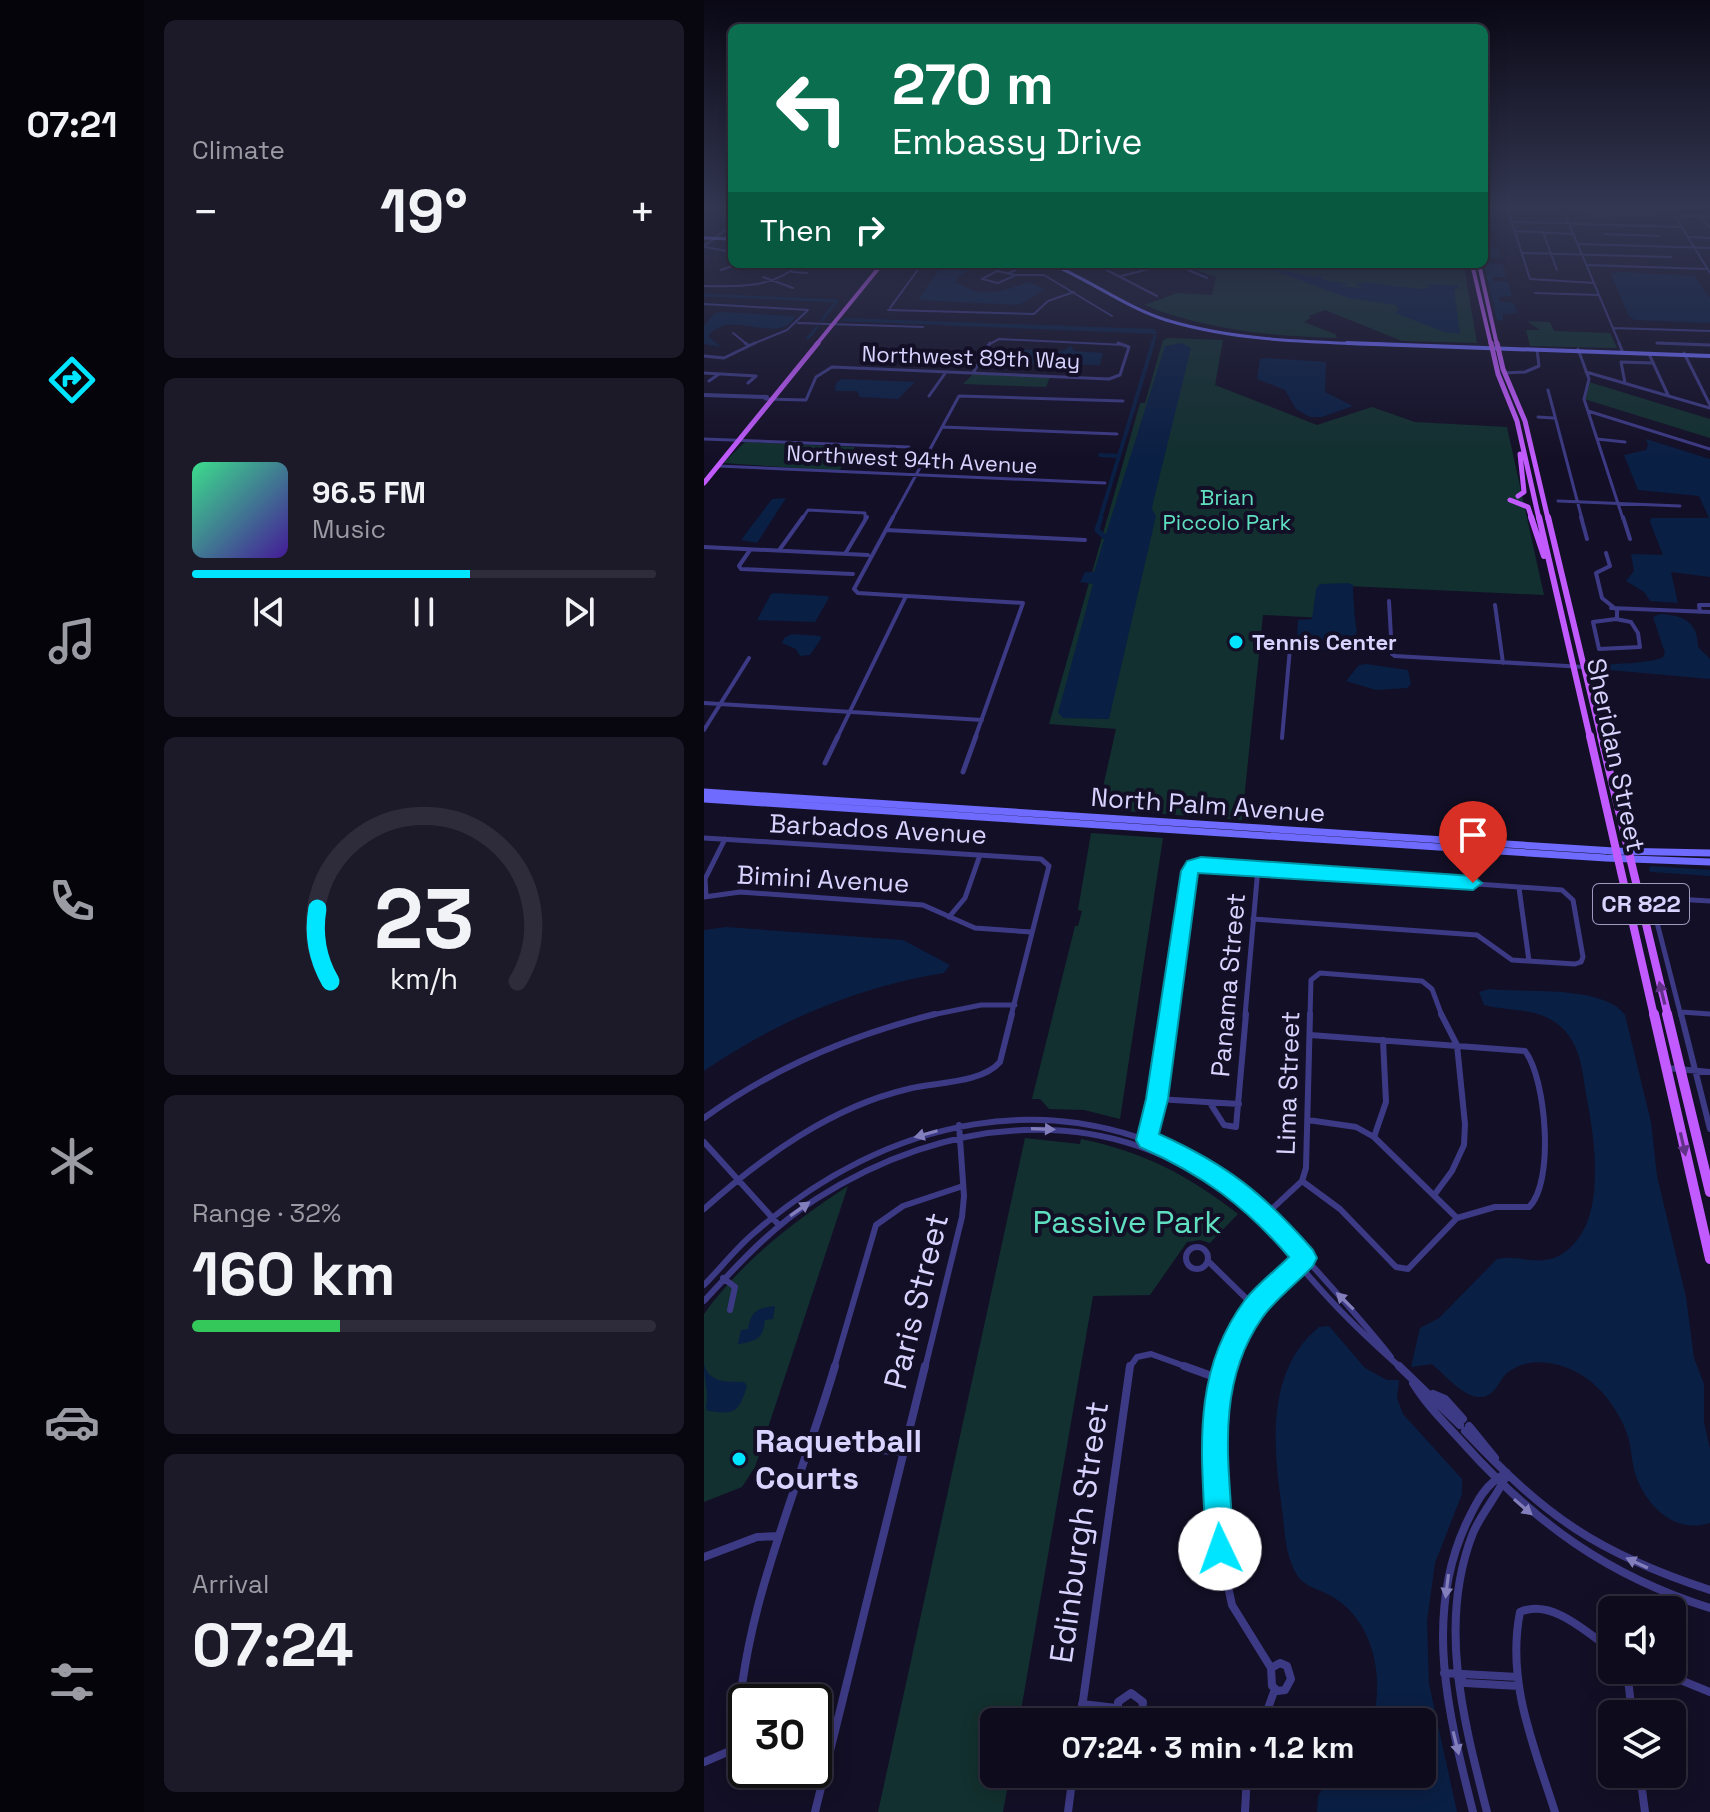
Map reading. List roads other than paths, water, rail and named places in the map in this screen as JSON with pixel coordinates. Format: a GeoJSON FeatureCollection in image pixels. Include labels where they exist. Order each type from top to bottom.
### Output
{"type":"FeatureCollection","features":[{"type":"Feature","properties":{"kind":"main road"},"geometry":{"type":"LineString","coordinates":[[704,474],[857,292]]}},
{"type":"Feature","properties":{"kind":"main road"},"geometry":{"type":"LineString","coordinates":[[1107,292],[1140,310],[1216,332],[1279,340],[1490,347]]}},
{"type":"Feature","properties":{"kind":"main road"},"geometry":{"type":"LineString","coordinates":[[1115,292],[1148,309],[1218,329],[1273,337],[1579,350]]}},
{"type":"Feature","properties":{"kind":"main road","name":"Sheridan Street"},"geometry":{"type":"LineString","coordinates":[[1478,292],[1490,347],[1521,437],[1710,1259]]}},
{"type":"Feature","properties":{"kind":"main road","name":"Sheridan Street"},"geometry":{"type":"LineString","coordinates":[[1485,292],[1504,373],[1525,421],[1710,1192]]}},
{"type":"Feature","properties":{"kind":"main road"},"geometry":{"type":"LineString","coordinates":[[1498,348],[1710,355]]}},
{"type":"Feature","properties":{"kind":"main road"},"geometry":{"type":"LineString","coordinates":[[1623,352],[1684,354]]}},
{"type":"Feature","properties":{"kind":"main road"},"geometry":{"type":"LineString","coordinates":[[1518,496],[1524,492],[1521,437]]}},
{"type":"Feature","properties":{"kind":"main road"},"geometry":{"type":"LineString","coordinates":[[704,483],[734,440]]}},
{"type":"Feature","properties":{"kind":"main road"},"geometry":{"type":"LineString","coordinates":[[1510,500],[1528,507],[1555,585]]}},
{"type":"Feature","properties":{"kind":"main road","name":"North Palm Avenue"},"geometry":{"type":"LineString","coordinates":[[704,792],[759,799],[1710,862]]}},
{"type":"Feature","properties":{"kind":"main road","name":"North Palm Avenue"},"geometry":{"type":"LineString","coordinates":[[704,799],[759,799]]}},
{"type":"Feature","properties":{"kind":"main road","name":"North Palm Avenue"},"geometry":{"type":"LineString","coordinates":[[1615,855],[1627,849],[1710,853]]}},
{"type":"Feature","properties":{"kind":"street"},"geometry":{"type":"LineString","coordinates":[[902,292],[889,309],[1034,314],[1048,301],[1075,292],[1112,316]]}},
{"type":"Feature","properties":{"kind":"street"},"geometry":{"type":"LineString","coordinates":[[1149,292],[1157,296]]}},
{"type":"Feature","properties":{"kind":"street"},"geometry":{"type":"LineString","coordinates":[[1598,292],[1623,352]]}},
{"type":"Feature","properties":{"kind":"street"},"geometry":{"type":"LineString","coordinates":[[1535,293],[1599,295]]}},
{"type":"Feature","properties":{"kind":"street"},"geometry":{"type":"LineString","coordinates":[[704,304],[807,309],[784,333],[749,345],[731,357],[704,356]]}},
{"type":"Feature","properties":{"kind":"street"},"geometry":{"type":"LineString","coordinates":[[797,322],[923,327]]}},
{"type":"Feature","properties":{"kind":"street"},"geometry":{"type":"LineString","coordinates":[[1613,328],[1710,331]]}},
{"type":"Feature","properties":{"kind":"street"},"geometry":{"type":"LineString","coordinates":[[1657,343],[1710,343],[1704,331]]}},
{"type":"Feature","properties":{"kind":"street"},"geometry":{"type":"LineString","coordinates":[[733,333],[749,345]]}},
{"type":"Feature","properties":{"kind":"street","name":"Northwest 89th Way"},"geometry":{"type":"LineString","coordinates":[[769,398],[808,398],[810,385],[825,368],[973,373],[1116,377],[1120,375],[1129,347],[1023,337],[996,339],[990,342],[973,373]]}},
{"type":"Feature","properties":{"kind":"street"},"geometry":{"type":"LineString","coordinates":[[1504,373],[1525,372],[1539,366],[1537,350]]}},
{"type":"Feature","properties":{"kind":"street"},"geometry":{"type":"LineString","coordinates":[[1579,350],[1589,382],[1583,395],[1630,539]]}},
{"type":"Feature","properties":{"kind":"street"},"geometry":{"type":"LineString","coordinates":[[1649,354],[1668,395]]}},
{"type":"Feature","properties":{"kind":"street"},"geometry":{"type":"LineString","coordinates":[[1684,354],[1710,406]]}},
{"type":"Feature","properties":{"kind":"street"},"geometry":{"type":"LineString","coordinates":[[1625,383],[1619,365],[1621,362],[1653,363]]}},
{"type":"Feature","properties":{"kind":"street"},"geometry":{"type":"LineString","coordinates":[[929,396],[946,372]]}},
{"type":"Feature","properties":{"kind":"street"},"geometry":{"type":"LineString","coordinates":[[1586,372],[1710,406]]}},
{"type":"Feature","properties":{"kind":"street"},"geometry":{"type":"LineString","coordinates":[[704,373],[756,376],[748,383]]}},
{"type":"Feature","properties":{"kind":"street"},"geometry":{"type":"LineString","coordinates":[[709,381],[720,374]]}},
{"type":"Feature","properties":{"kind":"street"},"geometry":{"type":"LineString","coordinates":[[1699,382],[1710,383]]}},
{"type":"Feature","properties":{"kind":"street"},"geometry":{"type":"LineString","coordinates":[[1548,390],[1587,539]]}},
{"type":"Feature","properties":{"kind":"street"},"geometry":{"type":"LineString","coordinates":[[704,395],[769,398]]}},
{"type":"Feature","properties":{"kind":"street"},"geometry":{"type":"LineString","coordinates":[[963,772],[1023,603],[854,592],[959,396],[1123,401]]}},
{"type":"Feature","properties":{"kind":"street"},"geometry":{"type":"LineString","coordinates":[[1588,411],[1710,449]]}},
{"type":"Feature","properties":{"kind":"street"},"geometry":{"type":"LineString","coordinates":[[1538,417],[1553,418]]}},
{"type":"Feature","properties":{"kind":"street"},"geometry":{"type":"LineString","coordinates":[[942,427],[1117,434]]}},
{"type":"Feature","properties":{"kind":"street"},"geometry":{"type":"LineString","coordinates":[[704,439],[909,447]]}},
{"type":"Feature","properties":{"kind":"street"},"geometry":{"type":"LineString","coordinates":[[1597,439],[1625,442]]}},
{"type":"Feature","properties":{"kind":"street","name":"Northwest 94th Avenue"},"geometry":{"type":"LineString","coordinates":[[718,466],[1105,483]]}},
{"type":"Feature","properties":{"kind":"street"},"geometry":{"type":"LineString","coordinates":[[1558,501],[1680,506]]}},
{"type":"Feature","properties":{"kind":"street"},"geometry":{"type":"LineString","coordinates":[[780,550],[808,510],[867,513],[845,554]]}},
{"type":"Feature","properties":{"kind":"street"},"geometry":{"type":"LineString","coordinates":[[886,530],[1085,540]]}},
{"type":"Feature","properties":{"kind":"street"},"geometry":{"type":"LineString","coordinates":[[704,547],[868,555]]}},
{"type":"Feature","properties":{"kind":"street"},"geometry":{"type":"LineString","coordinates":[[751,549],[739,566],[741,569],[853,574]]}},
{"type":"Feature","properties":{"kind":"street"},"geometry":{"type":"LineString","coordinates":[[1606,553],[1610,566],[1596,573],[1602,598],[1611,608],[1611,617],[1631,622],[1638,633],[1640,647],[1599,649],[1593,622],[1616,619]]}},
{"type":"Feature","properties":{"kind":"street"},"geometry":{"type":"LineString","coordinates":[[825,763],[906,596]]}},
{"type":"Feature","properties":{"kind":"street"},"geometry":{"type":"LineString","coordinates":[[1389,601],[1392,654],[1395,656],[1584,667]]}},
{"type":"Feature","properties":{"kind":"street"},"geometry":{"type":"LineString","coordinates":[[1495,605],[1503,663]]}},
{"type":"Feature","properties":{"kind":"street"},"geometry":{"type":"LineString","coordinates":[[1700,612],[1699,605],[1710,605]]}},
{"type":"Feature","properties":{"kind":"street"},"geometry":{"type":"LineString","coordinates":[[1611,608],[1710,612]]}},
{"type":"Feature","properties":{"kind":"street"},"geometry":{"type":"LineString","coordinates":[[1282,738],[1290,648]]}},
{"type":"Feature","properties":{"kind":"street"},"geometry":{"type":"LineString","coordinates":[[704,730],[749,658]]}},
{"type":"Feature","properties":{"kind":"street"},"geometry":{"type":"LineString","coordinates":[[704,703],[982,720]]}},
{"type":"Feature","properties":{"kind":"street","name":"Barbados Avenue"},"geometry":{"type":"LineString","coordinates":[[704,838],[1041,859],[1047,864],[1031,932]]}},
{"type":"Feature","properties":{"kind":"street"},"geometry":{"type":"LineString","coordinates":[[705,896],[705,879],[725,839]]}},
{"type":"Feature","properties":{"kind":"street"},"geometry":{"type":"LineString","coordinates":[[949,917],[965,898],[980,855]]}},
{"type":"Feature","properties":{"kind":"street"},"geometry":{"type":"LineString","coordinates":[[1145,1143],[1157,1099],[1189,871],[1193,866],[1258,868],[1569,893],[1583,957],[1581,962],[1529,961],[1507,958],[1485,938],[1477,935],[1253,919]]}},
{"type":"Feature","properties":{"kind":"street","name":"Panama Street"},"geometry":{"type":"LineString","coordinates":[[1239,1104],[1258,868]]}},
{"type":"Feature","properties":{"kind":"street"},"geometry":{"type":"LineString","coordinates":[[1519,888],[1529,961]]}},
{"type":"Feature","properties":{"kind":"street","name":"Bimini Avenue"},"geometry":{"type":"LineString","coordinates":[[705,896],[740,892],[896,902],[923,905],[975,928],[1031,932]]}},
{"type":"Feature","properties":{"kind":"street"},"geometry":{"type":"LineString","coordinates":[[1710,901],[1654,900],[1710,1129]]}},
{"type":"Feature","properties":{"kind":"street"},"geometry":{"type":"LineString","coordinates":[[704,1209],[736,1179],[784,1146],[840,1115],[893,1093],[995,1068],[1000,1062],[1031,932]]}},
{"type":"Feature","properties":{"kind":"street","name":"Lima Street"},"geometry":{"type":"LineString","coordinates":[[1259,1221],[1302,1181],[1306,1168],[1311,980],[1314,976],[1320,973],[1422,981],[1428,985],[1457,1045]]}},
{"type":"Feature","properties":{"kind":"street"},"geometry":{"type":"LineString","coordinates":[[704,1118],[769,1075],[860,1035],[979,1005],[1015,1005]]}},
{"type":"Feature","properties":{"kind":"street"},"geometry":{"type":"LineString","coordinates":[[1681,1012],[1710,1014]]}},
{"type":"Feature","properties":{"kind":"street"},"geometry":{"type":"LineString","coordinates":[[1302,1181],[1353,1220],[1396,1267],[1408,1269],[1457,1218],[1495,1207],[1529,1207],[1537,1197],[1543,1169],[1544,1136],[1531,1054],[1457,1045],[1310,1035]]}},
{"type":"Feature","properties":{"kind":"street"},"geometry":{"type":"LineString","coordinates":[[1374,1137],[1384,1120],[1387,1099],[1383,1040]]}},
{"type":"Feature","properties":{"kind":"street"},"geometry":{"type":"LineString","coordinates":[[1435,1194],[1452,1171],[1464,1145],[1465,1124],[1457,1045]]}},
{"type":"Feature","properties":{"kind":"street"},"geometry":{"type":"LineString","coordinates":[[1666,1068],[1710,1072]]}},
{"type":"Feature","properties":{"kind":"street"},"geometry":{"type":"LineString","coordinates":[[1157,1099],[1239,1104],[1237,1124],[1231,1128],[1224,1125],[1210,1103]]}},
{"type":"Feature","properties":{"kind":"street"},"geometry":{"type":"LineString","coordinates":[[704,1285],[772,1218],[808,1190],[848,1166],[921,1134],[959,1125],[1032,1119],[1072,1121],[1127,1132],[1228,1194],[1259,1221],[1381,1352],[1395,1361]]}},
{"type":"Feature","properties":{"kind":"street"},"geometry":{"type":"LineString","coordinates":[[1308,1120],[1356,1127],[1374,1137],[1457,1218]]}},
{"type":"Feature","properties":{"kind":"street","name":"Paris Street"},"geometry":{"type":"LineString","coordinates":[[815,1812],[962,1217],[959,1125]]}},
{"type":"Feature","properties":{"kind":"street"},"geometry":{"type":"LineString","coordinates":[[704,1301],[778,1224],[815,1198],[889,1157],[960,1136],[1035,1128],[1145,1143],[1209,1169],[1267,1214],[1352,1306],[1418,1392],[1492,1478],[1531,1515],[1598,1562],[1652,1589],[1710,1608]]}},
{"type":"Feature","properties":{"kind":"street"},"geometry":{"type":"LineString","coordinates":[[704,1142],[778,1224]]}},
{"type":"Feature","properties":{"kind":"street"},"geometry":{"type":"LineString","coordinates":[[740,1684],[779,1536],[811,1444],[880,1219],[901,1208],[963,1186]]}},
{"type":"Feature","properties":{"kind":"street"},"geometry":{"type":"LineString","coordinates":[[1271,1668],[1277,1663],[1284,1664],[1291,1674],[1290,1684],[1285,1690],[1275,1689],[1269,1682],[1271,1668],[1232,1605],[1224,1573],[1214,1412],[1220,1379],[1234,1340],[1255,1307],[1305,1258]]}},
{"type":"Feature","properties":{"kind":"street"},"geometry":{"type":"LineString","coordinates":[[1208,1261],[1255,1307]]}},
{"type":"Feature","properties":{"kind":"street"},"geometry":{"type":"LineString","coordinates":[[723,1278],[735,1287],[730,1310]]}},
{"type":"Feature","properties":{"kind":"street","name":"Edinburgh Street"},"geometry":{"type":"LineString","coordinates":[[1082,1708],[1126,1377],[1131,1361],[1139,1354],[1151,1354],[1220,1379]]}},
{"type":"Feature","properties":{"kind":"street"},"geometry":{"type":"LineString","coordinates":[[1410,1378],[1464,1425],[1507,1473],[1538,1501],[1599,1546],[1655,1572],[1710,1590]]}},
{"type":"Feature","properties":{"kind":"street"},"geometry":{"type":"LineString","coordinates":[[811,1444],[903,1452]]}},
{"type":"Feature","properties":{"kind":"street"},"geometry":{"type":"LineString","coordinates":[[1473,1812],[1451,1725],[1444,1673],[1444,1618],[1454,1553],[1468,1517],[1492,1478],[1507,1473]]}},
{"type":"Feature","properties":{"kind":"street"},"geometry":{"type":"LineString","coordinates":[[1487,1812],[1457,1675],[1455,1614],[1461,1576],[1474,1529],[1502,1487],[1507,1473]]}},
{"type":"Feature","properties":{"kind":"street"},"geometry":{"type":"LineString","coordinates":[[704,1557],[757,1537],[779,1536]]}},
{"type":"Feature","properties":{"kind":"street"},"geometry":{"type":"LineString","coordinates":[[1555,1812],[1518,1681],[1516,1631],[1520,1612],[1528,1606],[1542,1607],[1598,1641]]}},
{"type":"Feature","properties":{"kind":"street"},"geometry":{"type":"LineString","coordinates":[[1444,1673],[1457,1675],[1465,1683],[1518,1681]]}},
{"type":"Feature","properties":{"kind":"street"},"geometry":{"type":"LineString","coordinates":[[1686,1682],[1710,1692]]}},
{"type":"Feature","properties":{"kind":"street"},"geometry":{"type":"LineString","coordinates":[[1268,1708],[1275,1689]]}},
{"type":"Feature","properties":{"kind":"street"},"geometry":{"type":"LineString","coordinates":[[1082,1704],[1116,1708],[1122,1697],[1136,1694],[1144,1708]]}},
{"type":"Feature","properties":{"kind":"street"},"geometry":{"type":"LineString","coordinates":[[832,1721],[836,1721]]}},
{"type":"Feature","properties":{"kind":"street"},"geometry":{"type":"LineString","coordinates":[[704,1762],[728,1752]]}},
{"type":"Feature","properties":{"kind":"street"},"geometry":{"type":"LineString","coordinates":[[1068,1812],[1071,1788]]}},
{"type":"Feature","properties":{"kind":"street"},"geometry":{"type":"LineString","coordinates":[[1245,1812],[1246,1788]]}},
{"type":"Feature","properties":{"kind":"street"},"geometry":{"type":"LineString","coordinates":[[1642,1788],[1645,1812]]}},
{"type":"Feature","properties":{"kind":"water"},"geometry":{"type":"Polygon","coordinates":[[[924,292],[1042,292],[1019,305],[918,300],[924,292]]]}},
{"type":"Feature","properties":{"kind":"water"},"geometry":{"type":"Polygon","coordinates":[[[1330,292],[1454,292],[1460,334],[1444,332],[1395,313],[1398,310],[1396,305],[1348,298],[1330,292]]]}},
{"type":"Feature","properties":{"kind":"water"},"geometry":{"type":"Polygon","coordinates":[[[1490,292],[1511,292],[1512,296],[1498,297],[1499,301],[1514,303],[1517,313],[1503,314],[1503,321],[1497,320],[1490,292]]]}},
{"type":"Feature","properties":{"kind":"water"},"geometry":{"type":"Polygon","coordinates":[[[1618,292],[1706,292],[1710,298],[1710,323],[1635,320],[1629,317],[1618,292]]]}},
{"type":"Feature","properties":{"kind":"water"},"geometry":{"type":"Polygon","coordinates":[[[715,313],[796,316],[788,325],[778,328],[729,325],[718,328],[708,336],[721,347],[704,344],[704,326],[715,313]]]}},
{"type":"Feature","properties":{"kind":"water"},"geometry":{"type":"Polygon","coordinates":[[[845,318],[1154,329],[1158,334],[841,321],[845,318]]]}},
{"type":"Feature","properties":{"kind":"water"},"geometry":{"type":"Polygon","coordinates":[[[1182,343],[1191,348],[1153,503],[1156,516],[1109,719],[1063,718],[1058,713],[1093,584],[1080,582],[1085,572],[1094,572],[1165,346],[1182,343]]]}},
{"type":"Feature","properties":{"kind":"water"},"geometry":{"type":"Polygon","coordinates":[[[1071,345],[1074,351],[1103,353],[1100,365],[1004,363],[1012,349],[1063,351],[1071,345]]]}},
{"type":"Feature","properties":{"kind":"water"},"geometry":{"type":"Polygon","coordinates":[[[1260,359],[1326,362],[1325,392],[1353,406],[1322,417],[1310,417],[1296,409],[1285,390],[1257,379],[1260,359]]]}},
{"type":"Feature","properties":{"kind":"water"},"geometry":{"type":"Polygon","coordinates":[[[841,379],[915,382],[898,399],[860,397],[857,391],[835,391],[836,383],[841,379]]]}},
{"type":"Feature","properties":{"kind":"water"},"geometry":{"type":"Polygon","coordinates":[[[1646,439],[1710,459],[1710,577],[1671,572],[1678,603],[1650,601],[1644,592],[1626,581],[1634,571],[1631,554],[1663,555],[1651,518],[1709,518],[1699,496],[1638,490],[1624,455],[1646,450],[1646,439]]]}},
{"type":"Feature","properties":{"kind":"water"},"geometry":{"type":"Polygon","coordinates":[[[786,498],[757,543],[741,540],[772,499],[786,498]]]}},
{"type":"Feature","properties":{"kind":"water"},"geometry":{"type":"Polygon","coordinates":[[[1320,584],[1353,585],[1357,631],[1351,647],[1342,650],[1302,649],[1297,636],[1298,620],[1312,619],[1316,589],[1320,584]]]}},
{"type":"Feature","properties":{"kind":"water"},"geometry":{"type":"Polygon","coordinates":[[[771,594],[829,598],[815,622],[757,620],[771,594]]]}},
{"type":"Feature","properties":{"kind":"water"},"geometry":{"type":"Polygon","coordinates":[[[1660,614],[1682,618],[1692,626],[1698,647],[1710,659],[1710,679],[1598,669],[1597,665],[1642,662],[1663,657],[1665,653],[1653,617],[1660,614]]]}},
{"type":"Feature","properties":{"kind":"water"},"geometry":{"type":"Polygon","coordinates":[[[792,634],[820,636],[821,639],[810,655],[800,656],[796,649],[782,643],[792,634]]]}},
{"type":"Feature","properties":{"kind":"water"},"geometry":{"type":"Polygon","coordinates":[[[1359,665],[1408,670],[1411,684],[1407,688],[1376,690],[1346,681],[1359,665]]]}},
{"type":"Feature","properties":{"kind":"water"},"geometry":{"type":"Polygon","coordinates":[[[726,927],[903,940],[950,965],[944,973],[881,987],[819,1008],[760,1037],[704,1071],[704,930],[726,927]]]}},
{"type":"Feature","properties":{"kind":"water"},"geometry":{"type":"Polygon","coordinates":[[[1489,989],[1582,995],[1615,1005],[1625,1015],[1651,1122],[1657,1176],[1686,1297],[1694,1358],[1704,1384],[1704,1422],[1710,1449],[1710,1523],[1685,1525],[1674,1521],[1647,1498],[1636,1476],[1625,1427],[1611,1403],[1597,1387],[1578,1373],[1554,1364],[1530,1363],[1507,1373],[1486,1396],[1475,1397],[1461,1390],[1432,1364],[1411,1367],[1420,1328],[1439,1318],[1497,1259],[1545,1260],[1562,1254],[1577,1241],[1592,1204],[1595,1182],[1593,1137],[1582,1069],[1573,1042],[1560,1026],[1542,1016],[1484,1005],[1479,992],[1489,989]]]}},
{"type":"Feature","properties":{"kind":"water"},"geometry":{"type":"Polygon","coordinates":[[[775,1306],[773,1319],[765,1320],[760,1335],[738,1344],[741,1330],[748,1329],[756,1312],[775,1306]]]}},
{"type":"Feature","properties":{"kind":"water"},"geometry":{"type":"Polygon","coordinates":[[[1329,1326],[1365,1368],[1387,1380],[1399,1380],[1397,1398],[1403,1414],[1462,1479],[1462,1494],[1435,1563],[1427,1621],[1429,1684],[1434,1708],[1375,1708],[1376,1670],[1367,1636],[1347,1608],[1300,1579],[1290,1561],[1277,1466],[1277,1415],[1288,1367],[1301,1346],[1319,1327],[1329,1326]]]}},
{"type":"Feature","properties":{"kind":"water"},"geometry":{"type":"Polygon","coordinates":[[[704,1364],[714,1378],[744,1382],[747,1386],[735,1410],[708,1411],[704,1364]]]}},
{"type":"Feature","properties":{"kind":"water"},"geometry":{"type":"Polygon","coordinates":[[[1436,1716],[1457,1812],[1317,1812],[1318,1796],[1323,1788],[1436,1788],[1436,1716]]]}},
{"type":"Feature","properties":{"kind":"waterway"},"geometry":{"type":"LineString","coordinates":[[704,295],[837,301],[822,320]]}},
{"type":"Feature","properties":{"kind":"waterway"},"geometry":{"type":"LineString","coordinates":[[808,338],[817,327]]}},
{"type":"Feature","properties":{"kind":"waterway"},"geometry":{"type":"LineString","coordinates":[[1152,345],[1155,336]]}},
{"type":"Feature","properties":{"kind":"waterway"},"geometry":{"type":"LineString","coordinates":[[1119,456],[1153,343]]}},
{"type":"Feature","properties":{"kind":"waterway"},"geometry":{"type":"LineString","coordinates":[[1100,455],[1119,456]]}},
{"type":"Feature","properties":{"kind":"waterway"},"geometry":{"type":"LineString","coordinates":[[1100,519],[1119,456]]}},
{"type":"Feature","properties":{"kind":"waterway"},"geometry":{"type":"LineString","coordinates":[[1101,517],[1097,530],[1105,537]]}},
{"type":"Feature","properties":{"kind":"waterway"},"geometry":{"type":"LineString","coordinates":[[1652,869],[1710,873]]}},
{"type":"Feature","properties":{"kind":"place","name":"Tennis Center"},"geometry":{"type":"Point","coordinates":[1236,642]}},
{"type":"Feature","properties":{"kind":"place","name":"Raquetball Courts"},"geometry":{"type":"Point","coordinates":[739,1459]}},
{"type":"Feature","properties":{"kind":"park label","name":"Brian Piccolo Park"},"geometry":{"type":"Point","coordinates":[1227,510]}},
{"type":"Feature","properties":{"kind":"park label","name":"Passive Park"},"geometry":{"type":"Point","coordinates":[1127,1222]}}]}
